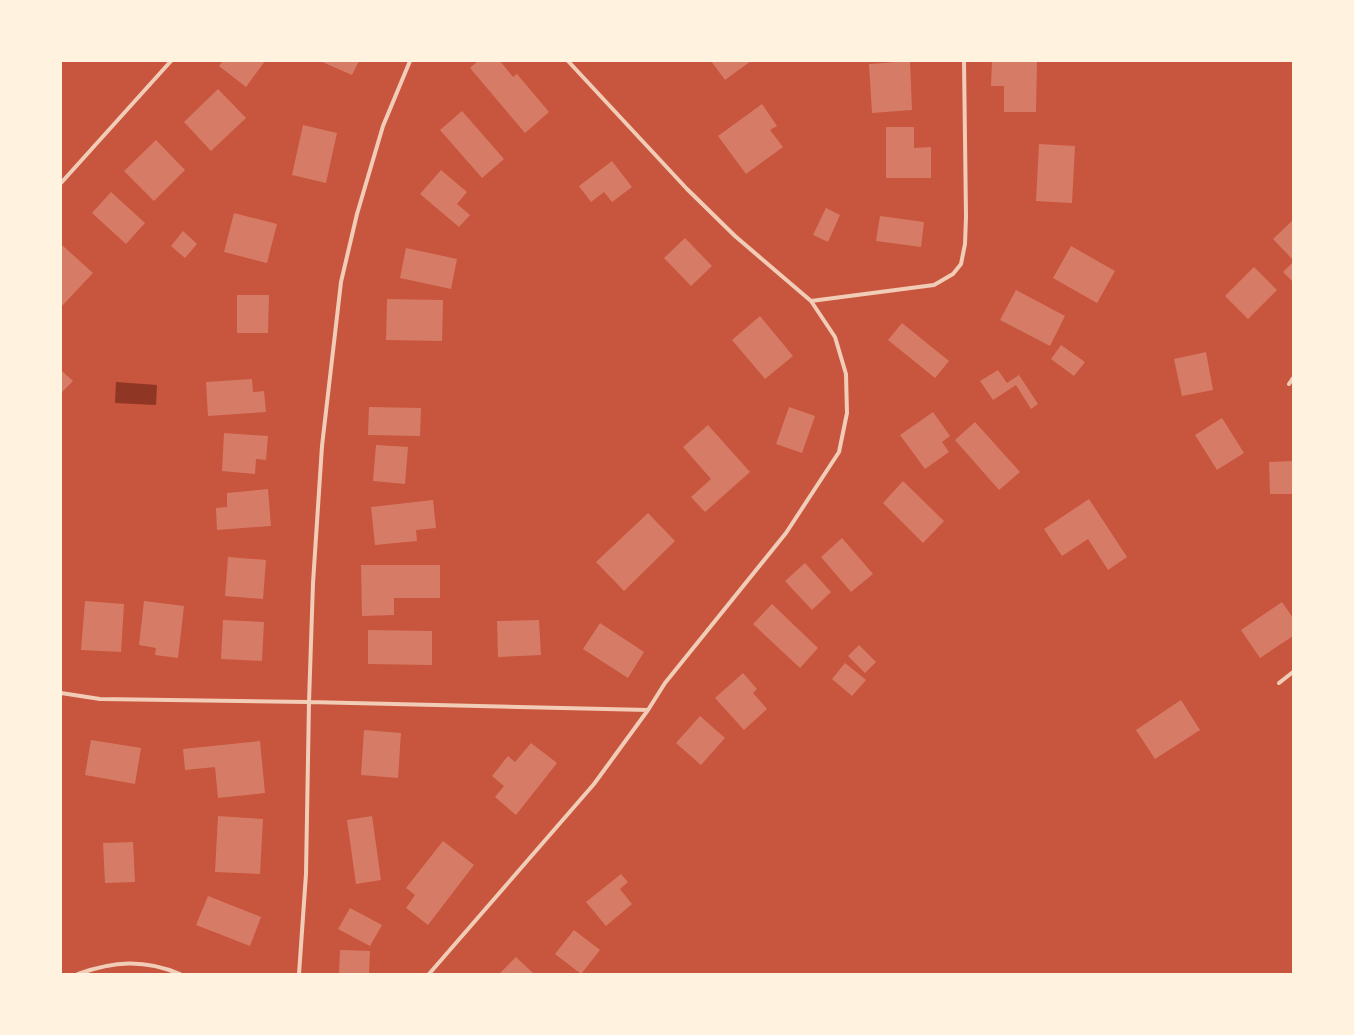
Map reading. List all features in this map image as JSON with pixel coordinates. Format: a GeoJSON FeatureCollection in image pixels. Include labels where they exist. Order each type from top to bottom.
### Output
{"type":"FeatureCollection","features":[{"type":"Feature","properties":{"kind":"street"},"geometry":{"type":"LineString","coordinates":[[61,183],[171,61]]}},
{"type":"Feature","properties":{"kind":"street"},"geometry":{"type":"LineString","coordinates":[[299,974],[306,874],[313,583],[322,446],[341,282],[357,214],[383,126],[410,61]]}},
{"type":"Feature","properties":{"kind":"street"},"geometry":{"type":"LineString","coordinates":[[429,974],[594,784],[648,710],[665,683],[786,533],[839,452],[847,413],[846,374],[835,337],[811,301],[735,236],[687,189],[568,61]]}},
{"type":"Feature","properties":{"kind":"street"},"geometry":{"type":"LineString","coordinates":[[811,301],[934,285],[953,274],[961,264],[965,244],[966,217],[964,61]]}},
{"type":"Feature","properties":{"kind":"street"},"geometry":{"type":"LineString","coordinates":[[1289,384],[1293,378]]}},
{"type":"Feature","properties":{"kind":"street"},"geometry":{"type":"LineString","coordinates":[[1279,683],[1293,672]]}},
{"type":"Feature","properties":{"kind":"street"},"geometry":{"type":"LineString","coordinates":[[61,693],[100,699],[648,710]]}},
{"type":"Feature","properties":{"kind":"street"},"geometry":{"type":"LineString","coordinates":[[78,974],[93,968],[120,963],[140,963],[167,969],[180,974]]}},
{"type":"Feature","properties":{"kind":"shaded area"},"geometry":{"type":"Polygon","coordinates":[[[116,382],[157,385],[156,405],[115,403],[116,382]]]}},
{"type":"Feature","properties":{"kind":"building"},"geometry":{"type":"Polygon","coordinates":[[[223,61],[265,61],[246,87],[219,66],[223,61]]]}},
{"type":"Feature","properties":{"kind":"building"},"geometry":{"type":"Polygon","coordinates":[[[320,61],[359,61],[352,75],[320,61]]]}},
{"type":"Feature","properties":{"kind":"building"},"geometry":{"type":"Polygon","coordinates":[[[478,61],[500,61],[513,77],[517,74],[549,112],[525,133],[470,68],[478,61]]]}},
{"type":"Feature","properties":{"kind":"building"},"geometry":{"type":"Polygon","coordinates":[[[711,61],[751,61],[725,80],[711,61]]]}},
{"type":"Feature","properties":{"kind":"building"},"geometry":{"type":"Polygon","coordinates":[[[910,61],[912,110],[872,113],[869,64],[910,61]]]}},
{"type":"Feature","properties":{"kind":"building"},"geometry":{"type":"Polygon","coordinates":[[[992,61],[1037,61],[1036,112],[1004,112],[1004,86],[991,86],[992,61]]]}},
{"type":"Feature","properties":{"kind":"building"},"geometry":{"type":"Polygon","coordinates":[[[218,89],[246,118],[211,151],[184,122],[218,89]]]}},
{"type":"Feature","properties":{"kind":"building"},"geometry":{"type":"Polygon","coordinates":[[[762,104],[777,126],[770,130],[783,147],[746,174],[718,136],[762,104]]]}},
{"type":"Feature","properties":{"kind":"building"},"geometry":{"type":"Polygon","coordinates":[[[462,111],[504,159],[482,178],[440,130],[462,111]]]}},
{"type":"Feature","properties":{"kind":"building"},"geometry":{"type":"Polygon","coordinates":[[[303,125],[337,133],[326,183],[292,175],[303,125]]]}},
{"type":"Feature","properties":{"kind":"building"},"geometry":{"type":"Polygon","coordinates":[[[886,127],[914,127],[914,148],[931,147],[931,178],[886,178],[886,127]]]}},
{"type":"Feature","properties":{"kind":"building"},"geometry":{"type":"Polygon","coordinates":[[[156,140],[185,170],[154,201],[124,171],[156,140]]]}},
{"type":"Feature","properties":{"kind":"building"},"geometry":{"type":"Polygon","coordinates":[[[1039,144],[1075,146],[1072,203],[1036,201],[1039,144]]]}},
{"type":"Feature","properties":{"kind":"building"},"geometry":{"type":"Polygon","coordinates":[[[612,161],[632,187],[612,202],[604,192],[591,202],[579,186],[612,161]]]}},
{"type":"Feature","properties":{"kind":"building"},"geometry":{"type":"Polygon","coordinates":[[[441,170],[467,192],[457,204],[470,215],[459,227],[420,194],[441,170]]]}},
{"type":"Feature","properties":{"kind":"building"},"geometry":{"type":"Polygon","coordinates":[[[111,192],[145,223],[126,244],[92,213],[111,192]]]}},
{"type":"Feature","properties":{"kind":"building"},"geometry":{"type":"Polygon","coordinates":[[[826,208],[840,215],[828,242],[813,235],[826,208]]]}},
{"type":"Feature","properties":{"kind":"building"},"geometry":{"type":"Polygon","coordinates":[[[234,213],[277,224],[267,263],[224,252],[234,213]]]}},
{"type":"Feature","properties":{"kind":"building"},"geometry":{"type":"Polygon","coordinates":[[[880,216],[924,222],[921,247],[876,241],[880,216]]]}},
{"type":"Feature","properties":{"kind":"building"},"geometry":{"type":"Polygon","coordinates":[[[1293,220],[1293,260],[1273,239],[1293,220]]]}},
{"type":"Feature","properties":{"kind":"building"},"geometry":{"type":"Polygon","coordinates":[[[183,231],[197,244],[185,258],[171,246],[183,231]]]}},
{"type":"Feature","properties":{"kind":"building"},"geometry":{"type":"Polygon","coordinates":[[[685,238],[712,266],[691,286],[664,258],[685,238]]]}},
{"type":"Feature","properties":{"kind":"building"},"geometry":{"type":"Polygon","coordinates":[[[62,245],[93,273],[61,307],[61,246],[62,245]]]}},
{"type":"Feature","properties":{"kind":"building"},"geometry":{"type":"Polygon","coordinates":[[[1071,246],[1115,271],[1097,303],[1053,278],[1071,246]]]}},
{"type":"Feature","properties":{"kind":"building"},"geometry":{"type":"Polygon","coordinates":[[[406,248],[457,259],[451,289],[400,278],[406,248]]]}},
{"type":"Feature","properties":{"kind":"building"},"geometry":{"type":"Polygon","coordinates":[[[1293,262],[1293,282],[1283,272],[1293,262]]]}},
{"type":"Feature","properties":{"kind":"building"},"geometry":{"type":"Polygon","coordinates":[[[1254,267],[1277,290],[1248,319],[1225,296],[1254,267]]]}},
{"type":"Feature","properties":{"kind":"building"},"geometry":{"type":"Polygon","coordinates":[[[1016,290],[1065,316],[1050,346],[1000,320],[1016,290]]]}},
{"type":"Feature","properties":{"kind":"building"},"geometry":{"type":"Polygon","coordinates":[[[237,295],[269,295],[268,333],[237,333],[237,295]]]}},
{"type":"Feature","properties":{"kind":"building"},"geometry":{"type":"Polygon","coordinates":[[[387,299],[443,300],[442,341],[386,340],[387,299]]]}},
{"type":"Feature","properties":{"kind":"building"},"geometry":{"type":"Polygon","coordinates":[[[760,316],[793,356],[765,379],[732,340],[760,316]]]}},
{"type":"Feature","properties":{"kind":"building"},"geometry":{"type":"Polygon","coordinates":[[[902,323],[949,361],[935,378],[888,340],[902,323]]]}},
{"type":"Feature","properties":{"kind":"building"},"geometry":{"type":"Polygon","coordinates":[[[1061,345],[1085,362],[1074,376],[1051,359],[1061,345]]]}},
{"type":"Feature","properties":{"kind":"building"},"geometry":{"type":"Polygon","coordinates":[[[1206,352],[1213,390],[1182,396],[1174,359],[1206,352]]]}},
{"type":"Feature","properties":{"kind":"building"},"geometry":{"type":"Polygon","coordinates":[[[61,370],[73,381],[61,393],[61,370]]]}},
{"type":"Feature","properties":{"kind":"building"},"geometry":{"type":"Polygon","coordinates":[[[998,370],[1007,383],[1019,375],[1038,404],[1031,409],[1016,385],[993,400],[980,381],[998,370]]]}},
{"type":"Feature","properties":{"kind":"building"},"geometry":{"type":"Polygon","coordinates":[[[252,379],[253,392],[264,391],[266,412],[208,416],[206,382],[252,379]]]}},
{"type":"Feature","properties":{"kind":"building"},"geometry":{"type":"Polygon","coordinates":[[[369,407],[421,408],[420,436],[368,435],[369,407]]]}},
{"type":"Feature","properties":{"kind":"building"},"geometry":{"type":"Polygon","coordinates":[[[789,407],[815,416],[802,453],[776,444],[789,407]]]}},
{"type":"Feature","properties":{"kind":"building"},"geometry":{"type":"Polygon","coordinates":[[[933,412],[950,436],[942,442],[949,452],[925,469],[900,435],[933,412]]]}},
{"type":"Feature","properties":{"kind":"building"},"geometry":{"type":"Polygon","coordinates":[[[1222,418],[1244,453],[1217,470],[1195,435],[1222,418]]]}},
{"type":"Feature","properties":{"kind":"building"},"geometry":{"type":"Polygon","coordinates":[[[975,422],[1020,472],[999,490],[955,440],[975,422]]]}},
{"type":"Feature","properties":{"kind":"building"},"geometry":{"type":"Polygon","coordinates":[[[708,425],[750,472],[705,512],[691,497],[711,479],[683,447],[708,425]]]}},
{"type":"Feature","properties":{"kind":"building"},"geometry":{"type":"Polygon","coordinates":[[[224,433],[268,436],[266,460],[256,459],[255,474],[222,471],[224,433]]]}},
{"type":"Feature","properties":{"kind":"building"},"geometry":{"type":"Polygon","coordinates":[[[376,445],[408,447],[405,484],[373,481],[376,445]]]}},
{"type":"Feature","properties":{"kind":"building"},"geometry":{"type":"Polygon","coordinates":[[[1293,461],[1293,494],[1270,494],[1269,462],[1293,461]]]}},
{"type":"Feature","properties":{"kind":"building"},"geometry":{"type":"Polygon","coordinates":[[[903,481],[944,521],[923,543],[883,503],[903,481]]]}},
{"type":"Feature","properties":{"kind":"building"},"geometry":{"type":"Polygon","coordinates":[[[268,489],[271,526],[217,530],[216,508],[227,507],[227,493],[268,489]]]}},
{"type":"Feature","properties":{"kind":"building"},"geometry":{"type":"Polygon","coordinates":[[[1089,499],[1127,557],[1108,570],[1088,539],[1062,556],[1044,529],[1089,499]]]}},
{"type":"Feature","properties":{"kind":"building"},"geometry":{"type":"Polygon","coordinates":[[[433,500],[436,528],[416,530],[417,541],[375,545],[371,507],[433,500]]]}},
{"type":"Feature","properties":{"kind":"building"},"geometry":{"type":"Polygon","coordinates":[[[648,513],[675,541],[624,591],[596,562],[648,513]]]}},
{"type":"Feature","properties":{"kind":"building"},"geometry":{"type":"Polygon","coordinates":[[[842,538],[873,574],[851,592],[821,557],[842,538]]]}},
{"type":"Feature","properties":{"kind":"building"},"geometry":{"type":"Polygon","coordinates":[[[228,557],[266,560],[263,599],[225,596],[228,557]]]}},
{"type":"Feature","properties":{"kind":"building"},"geometry":{"type":"Polygon","coordinates":[[[805,563],[831,592],[812,610],[785,581],[805,563]]]}},
{"type":"Feature","properties":{"kind":"building"},"geometry":{"type":"Polygon","coordinates":[[[361,565],[440,565],[440,598],[394,598],[394,615],[362,616],[361,565]]]}},
{"type":"Feature","properties":{"kind":"building"},"geometry":{"type":"Polygon","coordinates":[[[85,601],[124,604],[121,652],[81,650],[85,601]]]}},
{"type":"Feature","properties":{"kind":"building"},"geometry":{"type":"Polygon","coordinates":[[[144,601],[184,606],[178,658],[155,655],[156,648],[139,645],[144,601]]]}},
{"type":"Feature","properties":{"kind":"building"},"geometry":{"type":"Polygon","coordinates":[[[1282,602],[1293,618],[1293,636],[1260,658],[1241,630],[1282,602]]]}},
{"type":"Feature","properties":{"kind":"building"},"geometry":{"type":"Polygon","coordinates":[[[772,604],[818,648],[800,668],[753,624],[772,604]]]}},
{"type":"Feature","properties":{"kind":"building"},"geometry":{"type":"Polygon","coordinates":[[[223,620],[264,622],[262,661],[221,659],[223,620]]]}},
{"type":"Feature","properties":{"kind":"building"},"geometry":{"type":"Polygon","coordinates":[[[539,620],[541,655],[498,657],[497,621],[539,620]]]}},
{"type":"Feature","properties":{"kind":"building"},"geometry":{"type":"Polygon","coordinates":[[[600,623],[644,652],[628,678],[583,649],[600,623]]]}},
{"type":"Feature","properties":{"kind":"building"},"geometry":{"type":"Polygon","coordinates":[[[368,630],[432,631],[432,665],[368,664],[368,630]]]}},
{"type":"Feature","properties":{"kind":"building"},"geometry":{"type":"Polygon","coordinates":[[[859,645],[876,662],[865,673],[848,656],[859,645]]]}},
{"type":"Feature","properties":{"kind":"building"},"geometry":{"type":"Polygon","coordinates":[[[845,663],[866,680],[852,696],[832,679],[845,663]]]}},
{"type":"Feature","properties":{"kind":"building"},"geometry":{"type":"Polygon","coordinates":[[[743,673],[757,689],[753,693],[767,709],[744,730],[715,698],[743,673]]]}},
{"type":"Feature","properties":{"kind":"building"},"geometry":{"type":"Polygon","coordinates":[[[1181,700],[1200,730],[1155,759],[1136,730],[1181,700]]]}},
{"type":"Feature","properties":{"kind":"building"},"geometry":{"type":"Polygon","coordinates":[[[700,716],[725,738],[701,765],[676,743],[700,716]]]}},
{"type":"Feature","properties":{"kind":"building"},"geometry":{"type":"Polygon","coordinates":[[[364,730],[401,733],[398,778],[361,775],[364,730]]]}},
{"type":"Feature","properties":{"kind":"building"},"geometry":{"type":"Polygon","coordinates":[[[91,740],[141,748],[135,784],[85,775],[91,740]]]}},
{"type":"Feature","properties":{"kind":"building"},"geometry":{"type":"Polygon","coordinates":[[[260,741],[265,793],[218,798],[215,767],[185,770],[183,749],[260,741]]]}},
{"type":"Feature","properties":{"kind":"building"},"geometry":{"type":"Polygon","coordinates":[[[531,743],[557,763],[516,815],[495,797],[504,786],[492,776],[508,756],[515,762],[531,743]]]}},
{"type":"Feature","properties":{"kind":"building"},"geometry":{"type":"Polygon","coordinates":[[[218,816],[263,819],[260,874],[215,872],[218,816]]]}},
{"type":"Feature","properties":{"kind":"building"},"geometry":{"type":"Polygon","coordinates":[[[372,816],[381,880],[356,884],[347,820],[372,816]]]}},
{"type":"Feature","properties":{"kind":"building"},"geometry":{"type":"Polygon","coordinates":[[[443,841],[474,865],[428,925],[406,908],[415,895],[406,888],[443,841]]]}},
{"type":"Feature","properties":{"kind":"building"},"geometry":{"type":"Polygon","coordinates":[[[133,842],[135,882],[105,883],[103,843],[133,842]]]}},
{"type":"Feature","properties":{"kind":"building"},"geometry":{"type":"Polygon","coordinates":[[[621,874],[628,882],[620,889],[632,904],[606,926],[586,902],[621,874]]]}},
{"type":"Feature","properties":{"kind":"building"},"geometry":{"type":"Polygon","coordinates":[[[208,896],[261,917],[250,946],[196,925],[208,896]]]}},
{"type":"Feature","properties":{"kind":"building"},"geometry":{"type":"Polygon","coordinates":[[[350,908],[382,925],[370,946],[338,929],[350,908]]]}},
{"type":"Feature","properties":{"kind":"building"},"geometry":{"type":"Polygon","coordinates":[[[574,930],[600,950],[581,974],[555,954],[574,930]]]}},
{"type":"Feature","properties":{"kind":"building"},"geometry":{"type":"Polygon","coordinates":[[[340,950],[370,951],[369,974],[339,974],[340,950]]]}},
{"type":"Feature","properties":{"kind":"building"},"geometry":{"type":"Polygon","coordinates":[[[516,957],[534,974],[499,974],[516,957]]]}}]}
